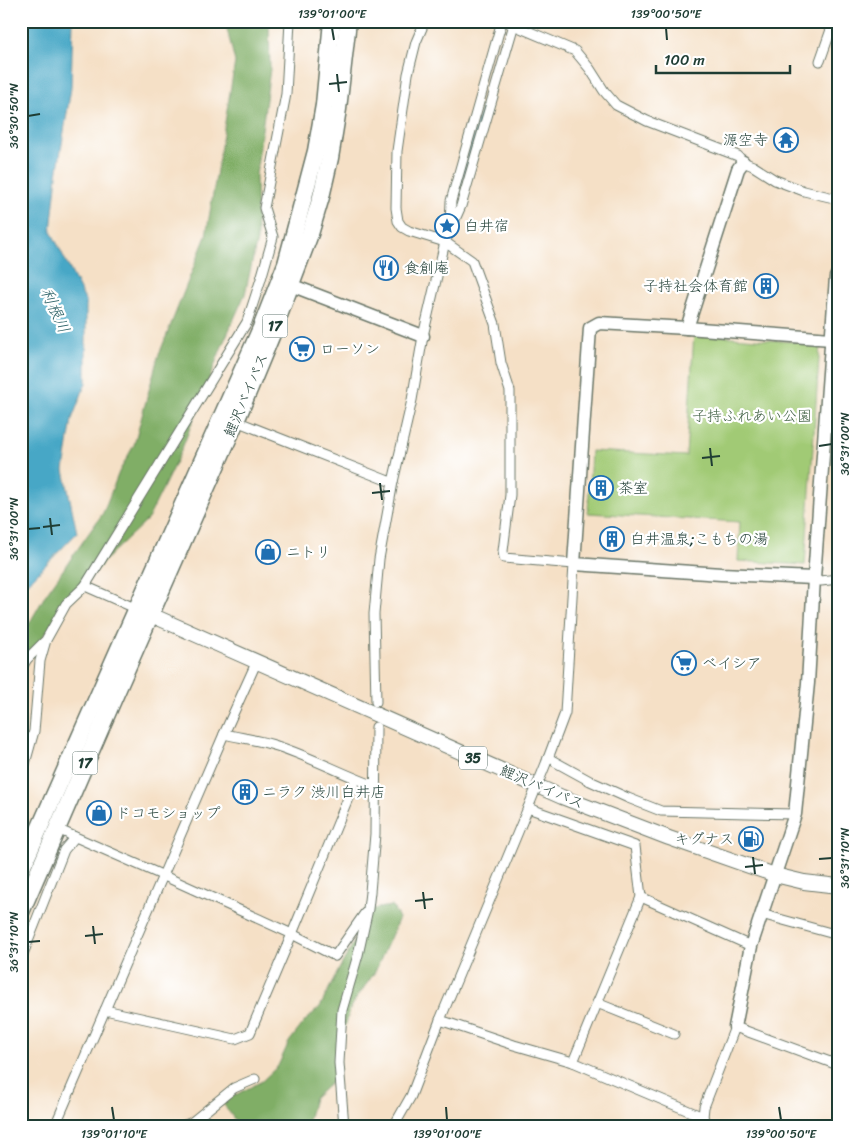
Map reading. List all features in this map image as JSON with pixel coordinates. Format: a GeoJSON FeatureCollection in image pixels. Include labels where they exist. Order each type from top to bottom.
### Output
{"type":"FeatureCollection","features":[{"type":"Feature","properties":{"kind":"highway","name":"鯉沢バイパス"},"geometry":{"type":"LineString","coordinates":[[144,612],[236,422],[285,283],[288,255],[316,151],[324,105],[332,21]]}},
{"type":"Feature","properties":{"kind":"highway","name":"鯉沢バイパス"},"geometry":{"type":"LineString","coordinates":[[21,912],[50,826],[144,612],[261,328],[310,234],[330,158],[338,109],[348,21]]}},
{"type":"Feature","properties":{"kind":"highway","name":"鯉沢バイパス"},"geometry":{"type":"LineString","coordinates":[[21,870],[50,826]]}},
{"type":"Feature","properties":{"kind":"main road","name":"鯉沢バイパス"},"geometry":{"type":"LineString","coordinates":[[144,612],[562,797],[669,838],[776,875],[804,882],[838,886]]}},
{"type":"Feature","properties":{"kind":"main road","name":"鯉沢バイパス"},"geometry":{"type":"LineString","coordinates":[[804,882],[838,897]]}},
{"type":"Feature","properties":{"kind":"street"},"geometry":{"type":"LineString","coordinates":[[21,778],[34,731],[40,661],[46,640],[66,604],[85,586],[247,322],[273,237],[264,208],[286,94],[290,21]]}},
{"type":"Feature","properties":{"kind":"street"},"geometry":{"type":"LineString","coordinates":[[425,21],[416,42],[408,74],[397,151],[396,208],[398,221],[402,227],[445,242],[472,261],[495,324],[502,363],[510,391],[510,496],[503,551],[504,558],[721,574],[814,578],[821,581],[838,578]]}},
{"type":"Feature","properties":{"kind":"street"},"geometry":{"type":"LineString","coordinates":[[820,61],[834,21]]}},
{"type":"Feature","properties":{"kind":"street"},"geometry":{"type":"LineString","coordinates":[[376,702],[374,614],[379,559],[393,482],[445,242],[461,206],[472,170],[509,22],[575,51],[616,105],[647,121],[738,156],[743,162],[775,180],[804,191],[838,198]]}},
{"type":"Feature","properties":{"kind":"street"},"geometry":{"type":"LineString","coordinates":[[687,328],[738,169],[743,162]]}},
{"type":"Feature","properties":{"kind":"street"},"geometry":{"type":"LineString","coordinates":[[707,1126],[703,1117],[704,1107],[735,1027],[751,946],[795,814],[808,683],[831,339],[836,277],[838,273]]}},
{"type":"Feature","properties":{"kind":"street"},"geometry":{"type":"LineString","coordinates":[[285,283],[424,336]]}},
{"type":"Feature","properties":{"kind":"street"},"geometry":{"type":"LineString","coordinates":[[394,1126],[411,1096],[565,713],[590,328],[599,323],[831,339]]}},
{"type":"Feature","properties":{"kind":"street"},"geometry":{"type":"LineString","coordinates":[[236,422],[393,482]]}},
{"type":"Feature","properties":{"kind":"street"},"geometry":{"type":"LineString","coordinates":[[85,586],[144,612]]}},
{"type":"Feature","properties":{"kind":"street"},"geometry":{"type":"LineString","coordinates":[[21,669],[27,658],[46,640]]}},
{"type":"Feature","properties":{"kind":"street"},"geometry":{"type":"LineString","coordinates":[[55,1126],[257,661]]}},
{"type":"Feature","properties":{"kind":"street"},"geometry":{"type":"LineString","coordinates":[[344,1126],[339,1063],[342,1010],[358,956],[368,909],[375,834],[376,727]]}},
{"type":"Feature","properties":{"kind":"street"},"geometry":{"type":"LineString","coordinates":[[224,734],[275,745],[375,786]]}},
{"type":"Feature","properties":{"kind":"street"},"geometry":{"type":"LineString","coordinates":[[547,760],[628,798],[661,810],[795,814]]}},
{"type":"Feature","properties":{"kind":"street"},"geometry":{"type":"LineString","coordinates":[[106,1010],[234,1039],[250,1033],[356,779]]}},
{"type":"Feature","properties":{"kind":"street"},"geometry":{"type":"LineString","coordinates":[[529,806],[635,846],[641,897],[573,1062]]}},
{"type":"Feature","properties":{"kind":"street"},"geometry":{"type":"LineString","coordinates":[[50,826],[292,934],[335,956],[368,909]]}},
{"type":"Feature","properties":{"kind":"street"},"geometry":{"type":"LineString","coordinates":[[21,959],[64,850],[75,837]]}},
{"type":"Feature","properties":{"kind":"street"},"geometry":{"type":"LineString","coordinates":[[641,897],[751,946]]}},
{"type":"Feature","properties":{"kind":"street"},"geometry":{"type":"LineString","coordinates":[[762,914],[838,935]]}},
{"type":"Feature","properties":{"kind":"street"},"geometry":{"type":"LineString","coordinates":[[597,1003],[674,1034]]}},
{"type":"Feature","properties":{"kind":"street"},"geometry":{"type":"LineString","coordinates":[[440,1020],[514,1045],[573,1062],[703,1117]]}},
{"type":"Feature","properties":{"kind":"street"},"geometry":{"type":"LineString","coordinates":[[735,1027],[838,1065]]}},
{"type":"Feature","properties":{"kind":"street"},"geometry":{"type":"LineString","coordinates":[[182,1126],[192,1122],[234,1088],[255,1079]]}},
{"type":"Feature","properties":{"kind":"green space"},"geometry":{"type":"Polygon","coordinates":[[[225,21],[269,21],[270,69],[256,175],[257,240],[245,294],[222,346],[181,451],[148,519],[111,554],[66,604],[21,670],[21,638],[46,594],[103,513],[119,472],[134,445],[158,357],[206,236],[235,62],[225,21]]]}},
{"type":"Feature","properties":{"kind":"green space","name":"子持ふれあい公園"},"geometry":{"type":"Polygon","coordinates":[[[694,334],[820,344],[805,565],[738,561],[740,522],[588,513],[591,451],[686,456],[694,334]]]}},
{"type":"Feature","properties":{"kind":"green space"},"geometry":{"type":"Polygon","coordinates":[[[392,906],[399,918],[375,972],[351,1006],[335,1061],[336,1078],[314,1098],[306,1126],[239,1126],[222,1102],[262,1081],[278,1066],[289,1042],[306,1020],[320,1007],[372,909],[392,906]]]}},
{"type":"Feature","properties":{"kind":"water","name":"利根川"},"geometry":{"type":"Polygon","coordinates":[[[21,21],[73,21],[71,88],[57,175],[51,231],[86,302],[86,383],[72,419],[64,470],[77,533],[21,590],[21,409],[29,387],[21,329],[21,21]]]}},
{"type":"Feature","properties":{"kind":"waterway"},"geometry":{"type":"LineString","coordinates":[[456,201],[489,84]]}},
{"type":"Feature","properties":{"kind":"place","name":"源空寺"},"geometry":{"type":"Point","coordinates":[786,140]}},
{"type":"Feature","properties":{"kind":"place","name":"白井宿"},"geometry":{"type":"Point","coordinates":[447,226]}},
{"type":"Feature","properties":{"kind":"place","name":"食創庵"},"geometry":{"type":"Point","coordinates":[386,268]}},
{"type":"Feature","properties":{"kind":"place","name":"子持社会体育館"},"geometry":{"type":"Point","coordinates":[766,286]}},
{"type":"Feature","properties":{"kind":"place","name":"ローソン"},"geometry":{"type":"Point","coordinates":[302,349]}},
{"type":"Feature","properties":{"kind":"place","name":"茶室"},"geometry":{"type":"Point","coordinates":[601,488]}},
{"type":"Feature","properties":{"kind":"place","name":"白井温泉;こもちの湯"},"geometry":{"type":"Point","coordinates":[612,539]}},
{"type":"Feature","properties":{"kind":"place","name":"ニトリ"},"geometry":{"type":"Point","coordinates":[268,552]}},
{"type":"Feature","properties":{"kind":"place","name":"ベイシア"},"geometry":{"type":"Point","coordinates":[684,663]}},
{"type":"Feature","properties":{"kind":"place","name":"ニラク 渋川白井店"},"geometry":{"type":"Point","coordinates":[245,792]}},
{"type":"Feature","properties":{"kind":"place","name":"ドコモショップ"},"geometry":{"type":"Point","coordinates":[99,813]}},
{"type":"Feature","properties":{"kind":"place","name":"キグナス"},"geometry":{"type":"Point","coordinates":[751,839]}}]}
